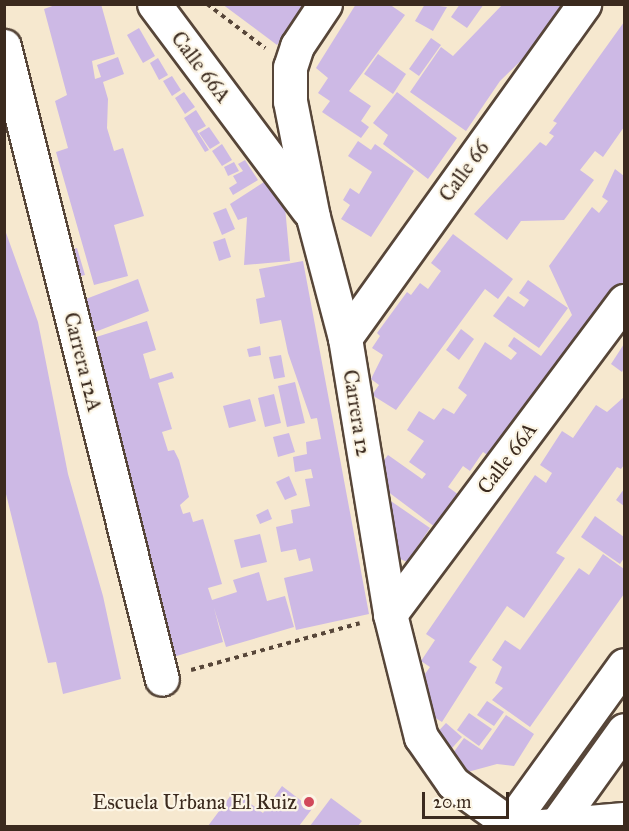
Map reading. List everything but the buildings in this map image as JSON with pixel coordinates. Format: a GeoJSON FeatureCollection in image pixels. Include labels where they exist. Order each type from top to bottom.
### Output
{"type":"FeatureCollection","features":[{"type":"Feature","properties":{"kind":"street","name":"Calle 66A"},"geometry":{"type":"LineString","coordinates":[[154,4],[313,216]]}},
{"type":"Feature","properties":{"kind":"street"},"geometry":{"type":"LineString","coordinates":[[290,67],[297,46],[325,4]]}},
{"type":"Feature","properties":{"kind":"street","name":"Calle 66"},"geometry":{"type":"LineString","coordinates":[[345,338],[584,4]]}},
{"type":"Feature","properties":{"kind":"street","name":"Carrera 12A"},"geometry":{"type":"LineString","coordinates":[[4,46],[162,679]]}},
{"type":"Feature","properties":{"kind":"street","name":"Carrera 12"},"geometry":{"type":"LineString","coordinates":[[290,67],[290,101],[313,216],[345,338],[390,614],[421,737],[453,783],[509,825]]}},
{"type":"Feature","properties":{"kind":"street","name":"Calle 66A"},"geometry":{"type":"LineString","coordinates":[[390,614],[624,301]]}},
{"type":"Feature","properties":{"kind":"street"},"geometry":{"type":"LineString","coordinates":[[509,825],[624,665]]}},
{"type":"Feature","properties":{"kind":"street"},"geometry":{"type":"LineString","coordinates":[[556,826],[624,730]]}},
{"type":"Feature","properties":{"kind":"street"},"geometry":{"type":"LineString","coordinates":[[509,825],[556,826],[624,819]]}},
{"type":"Feature","properties":{"kind":"path"},"geometry":{"type":"LineString","coordinates":[[207,4],[290,67]]}},
{"type":"Feature","properties":{"kind":"path"},"geometry":{"type":"LineString","coordinates":[[162,679],[390,614]]}},
{"type":"Feature","properties":{"kind":"place","name":"Escuela Urbana El Ruiz"},"geometry":{"type":"Point","coordinates":[309,802]}}]}
